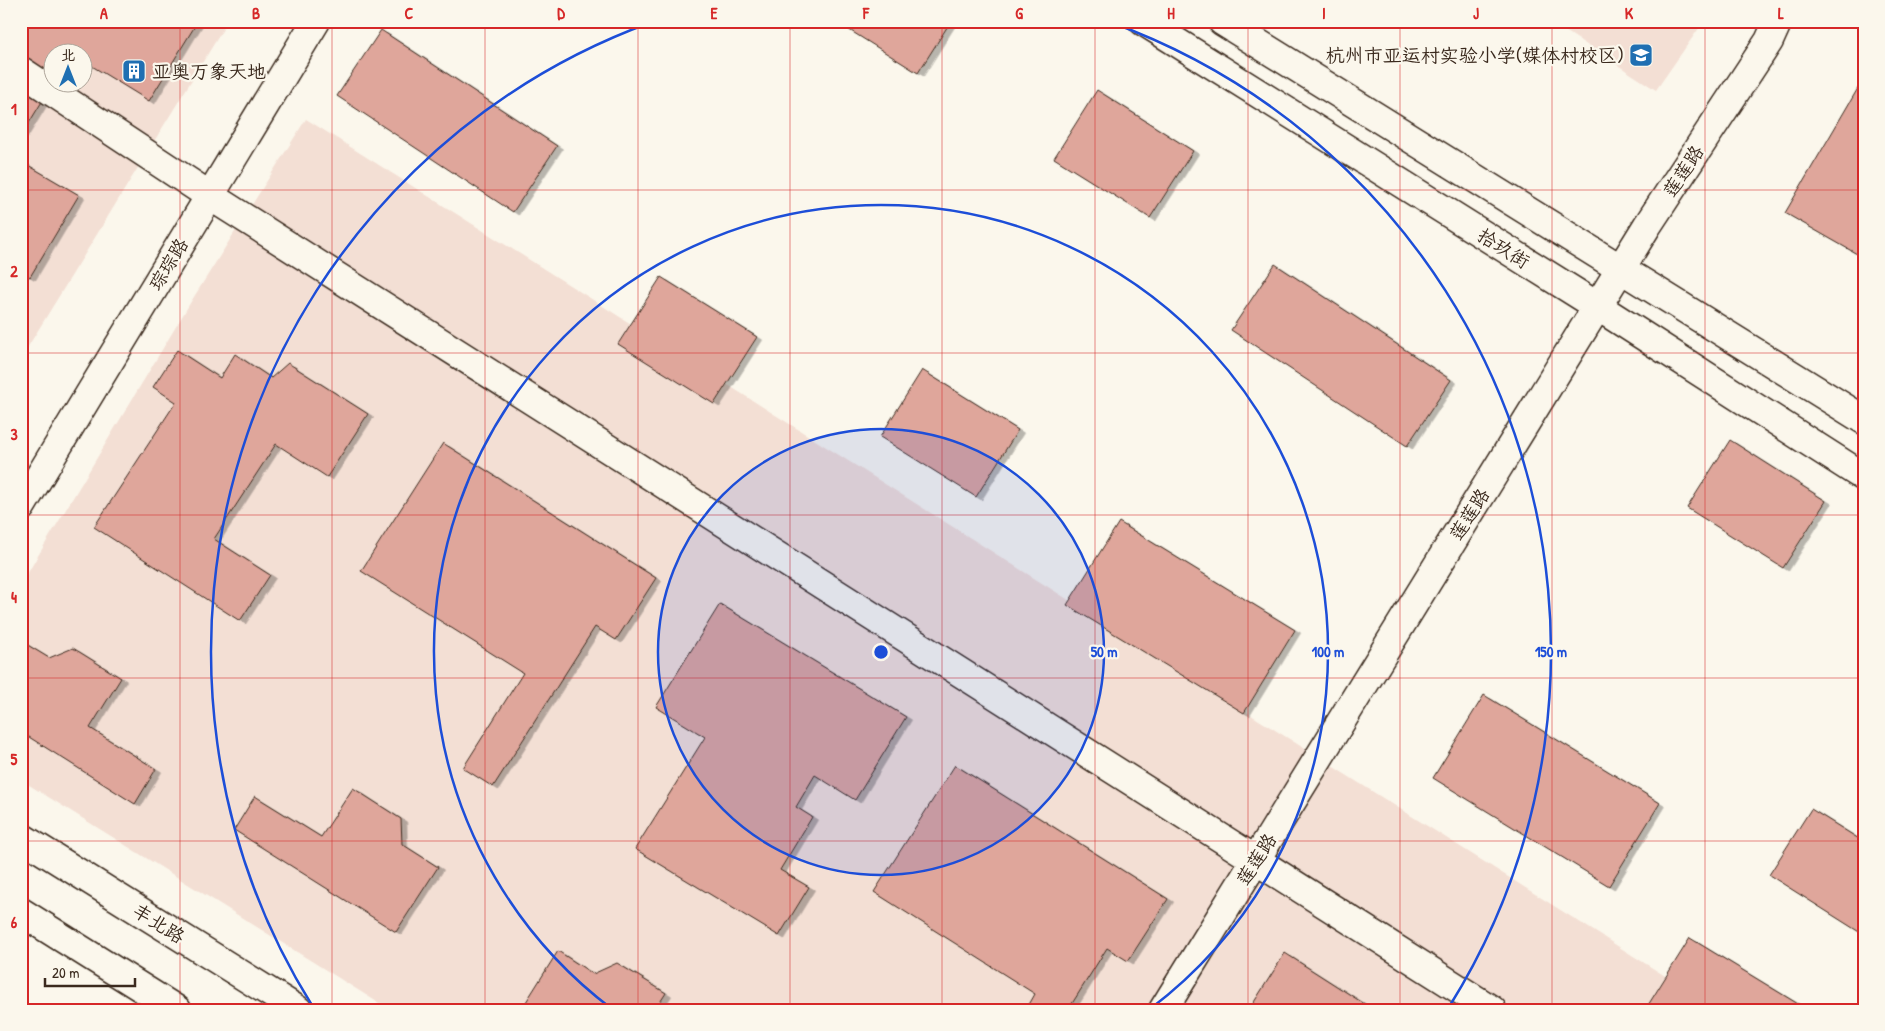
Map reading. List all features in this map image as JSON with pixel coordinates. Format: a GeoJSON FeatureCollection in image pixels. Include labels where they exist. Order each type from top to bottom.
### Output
{"type":"FeatureCollection","features":[{"type":"Feature","properties":{"kind":"street","name":"琮琮路"},"geometry":{"type":"LineString","coordinates":[[21,507],[316,21]]}},
{"type":"Feature","properties":{"kind":"street","name":"拾玖街"},"geometry":{"type":"LineString","coordinates":[[1143,21],[1597,306],[1864,477]]}},
{"type":"Feature","properties":{"kind":"street"},"geometry":{"type":"LineString","coordinates":[[1222,21],[1864,420]]}},
{"type":"Feature","properties":{"kind":"street","name":"莲莲路"},"geometry":{"type":"LineString","coordinates":[[1163,1010],[1597,306],[1769,41],[1778,21]]}},
{"type":"Feature","properties":{"kind":"street"},"geometry":{"type":"LineString","coordinates":[[21,71],[210,196],[1492,1010]]}},
{"type":"Feature","properties":{"kind":"street","name":"丰北路"},"geometry":{"type":"LineString","coordinates":[[21,837],[298,1010]]}},
{"type":"Feature","properties":{"kind":"street"},"geometry":{"type":"LineString","coordinates":[[21,912],[177,1010]]}},
{"type":"Feature","properties":{"kind":"shaded area","name":"亚奥万象天地"},"geometry":{"type":"Polygon","coordinates":[[[21,21],[228,21],[21,358],[21,21]]]}},
{"type":"Feature","properties":{"kind":"shaded area","name":"杭州市亚运村实验小学(媒体村校区)"},"geometry":{"type":"Polygon","coordinates":[[[1550,21],[1704,21],[1656,90],[1550,21]]]}},
{"type":"Feature","properties":{"kind":"shaded area"},"geometry":{"type":"Polygon","coordinates":[[[306,119],[1719,1010],[390,1010],[21,780],[21,584],[192,300],[306,119]]]}},
{"type":"Feature","properties":{"kind":"building","name":"亚奥万象天地"},"geometry":{"type":"Polygon","coordinates":[[[21,21],[198,21],[149,101],[92,66],[92,42],[42,42],[42,92],[48,92],[21,136],[21,21]]]}},
{"type":"Feature","properties":{"kind":"building"},"geometry":{"type":"Polygon","coordinates":[[[835,21],[951,21],[918,73],[835,21]]]}},
{"type":"Feature","properties":{"kind":"building"},"geometry":{"type":"Polygon","coordinates":[[[381,30],[557,146],[513,212],[337,96],[381,30]]]}},
{"type":"Feature","properties":{"kind":"building"},"geometry":{"type":"Polygon","coordinates":[[[1864,78],[1864,258],[1785,213],[1864,78]]]}},
{"type":"Feature","properties":{"kind":"building"},"geometry":{"type":"Polygon","coordinates":[[[1097,90],[1193,151],[1150,218],[1054,158],[1097,90]]]}},
{"type":"Feature","properties":{"kind":"building"},"geometry":{"type":"Polygon","coordinates":[[[21,161],[79,195],[30,277],[21,272],[21,161]]]}},
{"type":"Feature","properties":{"kind":"building"},"geometry":{"type":"Polygon","coordinates":[[[1275,264],[1451,380],[1407,446],[1231,330],[1275,264]]]}},
{"type":"Feature","properties":{"kind":"building"},"geometry":{"type":"Polygon","coordinates":[[[661,277],[757,337],[714,404],[618,344],[661,277]]]}},
{"type":"Feature","properties":{"kind":"building"},"geometry":{"type":"Polygon","coordinates":[[[177,350],[220,378],[235,354],[271,378],[288,363],[368,414],[327,477],[276,444],[214,539],[270,575],[240,621],[94,527],[176,402],[153,387],[177,350]]]}},
{"type":"Feature","properties":{"kind":"building"},"geometry":{"type":"Polygon","coordinates":[[[922,370],[1018,430],[976,497],[880,437],[922,370]]]}},
{"type":"Feature","properties":{"kind":"building"},"geometry":{"type":"Polygon","coordinates":[[[1730,440],[1826,501],[1783,568],[1687,508],[1730,440]]]}},
{"type":"Feature","properties":{"kind":"building"},"geometry":{"type":"Polygon","coordinates":[[[443,443],[656,578],[616,640],[595,627],[493,787],[463,768],[523,673],[361,571],[443,443]]]}},
{"type":"Feature","properties":{"kind":"building"},"geometry":{"type":"Polygon","coordinates":[[[1119,522],[1295,630],[1244,713],[1067,605],[1119,522]]]}},
{"type":"Feature","properties":{"kind":"building"},"geometry":{"type":"Polygon","coordinates":[[[720,604],[906,717],[855,800],[815,775],[796,807],[812,817],[780,870],[809,887],[779,936],[635,849],[705,737],[656,707],[720,604]]]}},
{"type":"Feature","properties":{"kind":"building"},"geometry":{"type":"Polygon","coordinates":[[[21,641],[49,658],[73,648],[121,678],[90,728],[156,769],[135,804],[21,732],[21,641]]]}},
{"type":"Feature","properties":{"kind":"building"},"geometry":{"type":"Polygon","coordinates":[[[1484,695],[1660,803],[1609,886],[1433,778],[1484,695]]]}},
{"type":"Feature","properties":{"kind":"building"},"geometry":{"type":"Polygon","coordinates":[[[955,765],[1168,899],[1128,961],[1107,948],[1068,1010],[1026,1010],[1035,994],[874,892],[955,765]]]}},
{"type":"Feature","properties":{"kind":"building"},"geometry":{"type":"Polygon","coordinates":[[[353,788],[401,819],[402,844],[438,867],[396,932],[234,830],[255,796],[321,837],[353,788]]]}},
{"type":"Feature","properties":{"kind":"building"},"geometry":{"type":"Polygon","coordinates":[[[1811,809],[1864,842],[1864,935],[1769,875],[1811,809]]]}},
{"type":"Feature","properties":{"kind":"building"},"geometry":{"type":"Polygon","coordinates":[[[1690,938],[1808,1010],[1645,1010],[1690,938]]]}},
{"type":"Feature","properties":{"kind":"building"},"geometry":{"type":"Polygon","coordinates":[[[558,951],[593,974],[617,963],[666,993],[655,1010],[521,1010],[558,951]]]}},
{"type":"Feature","properties":{"kind":"building"},"geometry":{"type":"Polygon","coordinates":[[[1285,953],[1374,1010],[1249,1010],[1285,953]]]}},
{"type":"Feature","properties":{"kind":"place","name":"杭州市亚运村实验小学(媒体村校区)"},"geometry":{"type":"Point","coordinates":[1641,55]}},
{"type":"Feature","properties":{"kind":"place","name":"亚奥万象天地"},"geometry":{"type":"Point","coordinates":[134,71]}}]}
